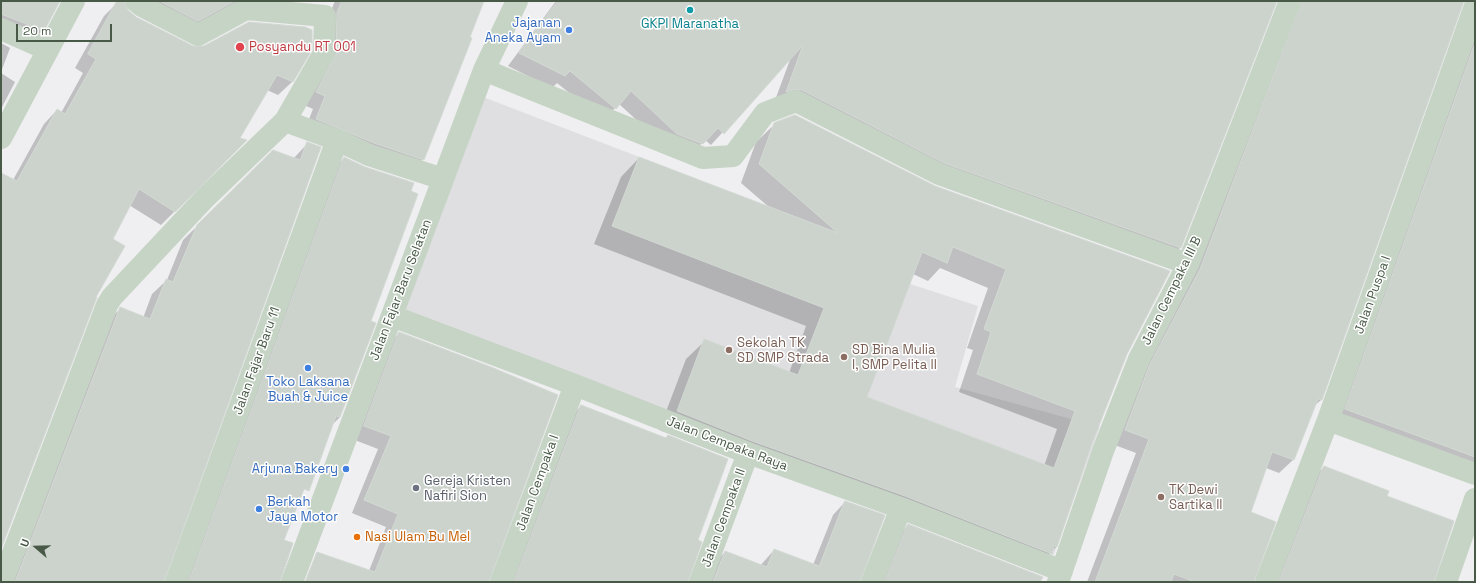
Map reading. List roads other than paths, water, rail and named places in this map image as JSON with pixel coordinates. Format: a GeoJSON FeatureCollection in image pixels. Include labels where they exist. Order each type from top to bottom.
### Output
{"type":"FeatureCollection","features":[{"type":"Feature","properties":{"kind":"street"},"geometry":{"type":"LineString","coordinates":[[1,138],[74,1]]}},
{"type":"Feature","properties":{"kind":"street"},"geometry":{"type":"LineString","coordinates":[[2,582],[107,305],[112,297],[205,198],[285,121],[324,53],[324,8],[246,9],[198,35],[142,6],[136,1]]}},
{"type":"Feature","properties":{"kind":"street","name":"Jalan Fajar Baru Selatan"},"geometry":{"type":"LineString","coordinates":[[292,582],[484,70],[517,1]]}},
{"type":"Feature","properties":{"kind":"street","name":"Jalan Cempaka III B"},"geometry":{"type":"LineString","coordinates":[[1060,576],[1103,451],[1139,359],[1188,264],[1290,1]]}},
{"type":"Feature","properties":{"kind":"street","name":"Jalan Puspa I"},"geometry":{"type":"LineString","coordinates":[[1266,582],[1328,420],[1475,6]]}},
{"type":"Feature","properties":{"kind":"street"},"geometry":{"type":"LineString","coordinates":[[1,29],[48,50]]}},
{"type":"Feature","properties":{"kind":"street"},"geometry":{"type":"LineString","coordinates":[[484,70],[703,158],[733,156],[765,114],[796,101],[939,174],[1188,264]]}},
{"type":"Feature","properties":{"kind":"street"},"geometry":{"type":"LineString","coordinates":[[285,121],[337,140],[369,155],[443,179]]}},
{"type":"Feature","properties":{"kind":"street","name":"Jalan Fajar Baru 11"},"geometry":{"type":"LineString","coordinates":[[176,582],[337,140]]}},
{"type":"Feature","properties":{"kind":"street","name":"Jalan Cempaka Raya"},"geometry":{"type":"LineString","coordinates":[[392,316],[575,385],[748,453],[901,508],[1060,576]]}},
{"type":"Feature","properties":{"kind":"street","name":"Jalan Cempaka I"},"geometry":{"type":"LineString","coordinates":[[501,582],[575,385]]}},
{"type":"Feature","properties":{"kind":"street"},"geometry":{"type":"LineString","coordinates":[[1328,420],[1475,474]]}},
{"type":"Feature","properties":{"kind":"street","name":"Jalan Cempaka II"},"geometry":{"type":"LineString","coordinates":[[700,582],[748,453]]}},
{"type":"Feature","properties":{"kind":"street"},"geometry":{"type":"LineString","coordinates":[[1446,582],[1475,499]]}},
{"type":"Feature","properties":{"kind":"street"},"geometry":{"type":"LineString","coordinates":[[872,582],[901,508]]}},
{"type":"Feature","properties":{"kind":"place","name":"GKPI Maranatha"},"geometry":{"type":"Point","coordinates":[690,10]}},
{"type":"Feature","properties":{"kind":"place","name":"Jajanan Aneka Ayam"},"geometry":{"type":"Point","coordinates":[569,30]}},
{"type":"Feature","properties":{"kind":"place","name":"Posyandu RT 001"},"geometry":{"type":"Point","coordinates":[240,47]}},
{"type":"Feature","properties":{"kind":"place","name":"Sekolah TK SD SMP Strada"},"geometry":{"type":"Point","coordinates":[729,350]}},
{"type":"Feature","properties":{"kind":"place","name":"SD Bina Mulia I, SMP Pelita II"},"geometry":{"type":"Point","coordinates":[844,357]}},
{"type":"Feature","properties":{"kind":"place","name":"Toko Laksana Buah & Juice"},"geometry":{"type":"Point","coordinates":[308,368]}},
{"type":"Feature","properties":{"kind":"place","name":"Arjuna Bakery"},"geometry":{"type":"Point","coordinates":[346,469]}},
{"type":"Feature","properties":{"kind":"place","name":"Gereja Kristen Nafiri Sion"},"geometry":{"type":"Point","coordinates":[416,488]}},
{"type":"Feature","properties":{"kind":"place","name":"TK Dewi Sartika II"},"geometry":{"type":"Point","coordinates":[1161,497]}},
{"type":"Feature","properties":{"kind":"place","name":"Berkah Jaya Motor"},"geometry":{"type":"Point","coordinates":[259,509]}},
{"type":"Feature","properties":{"kind":"place","name":"Nasi Ulam Bu Mel"},"geometry":{"type":"Point","coordinates":[357,537]}}]}
